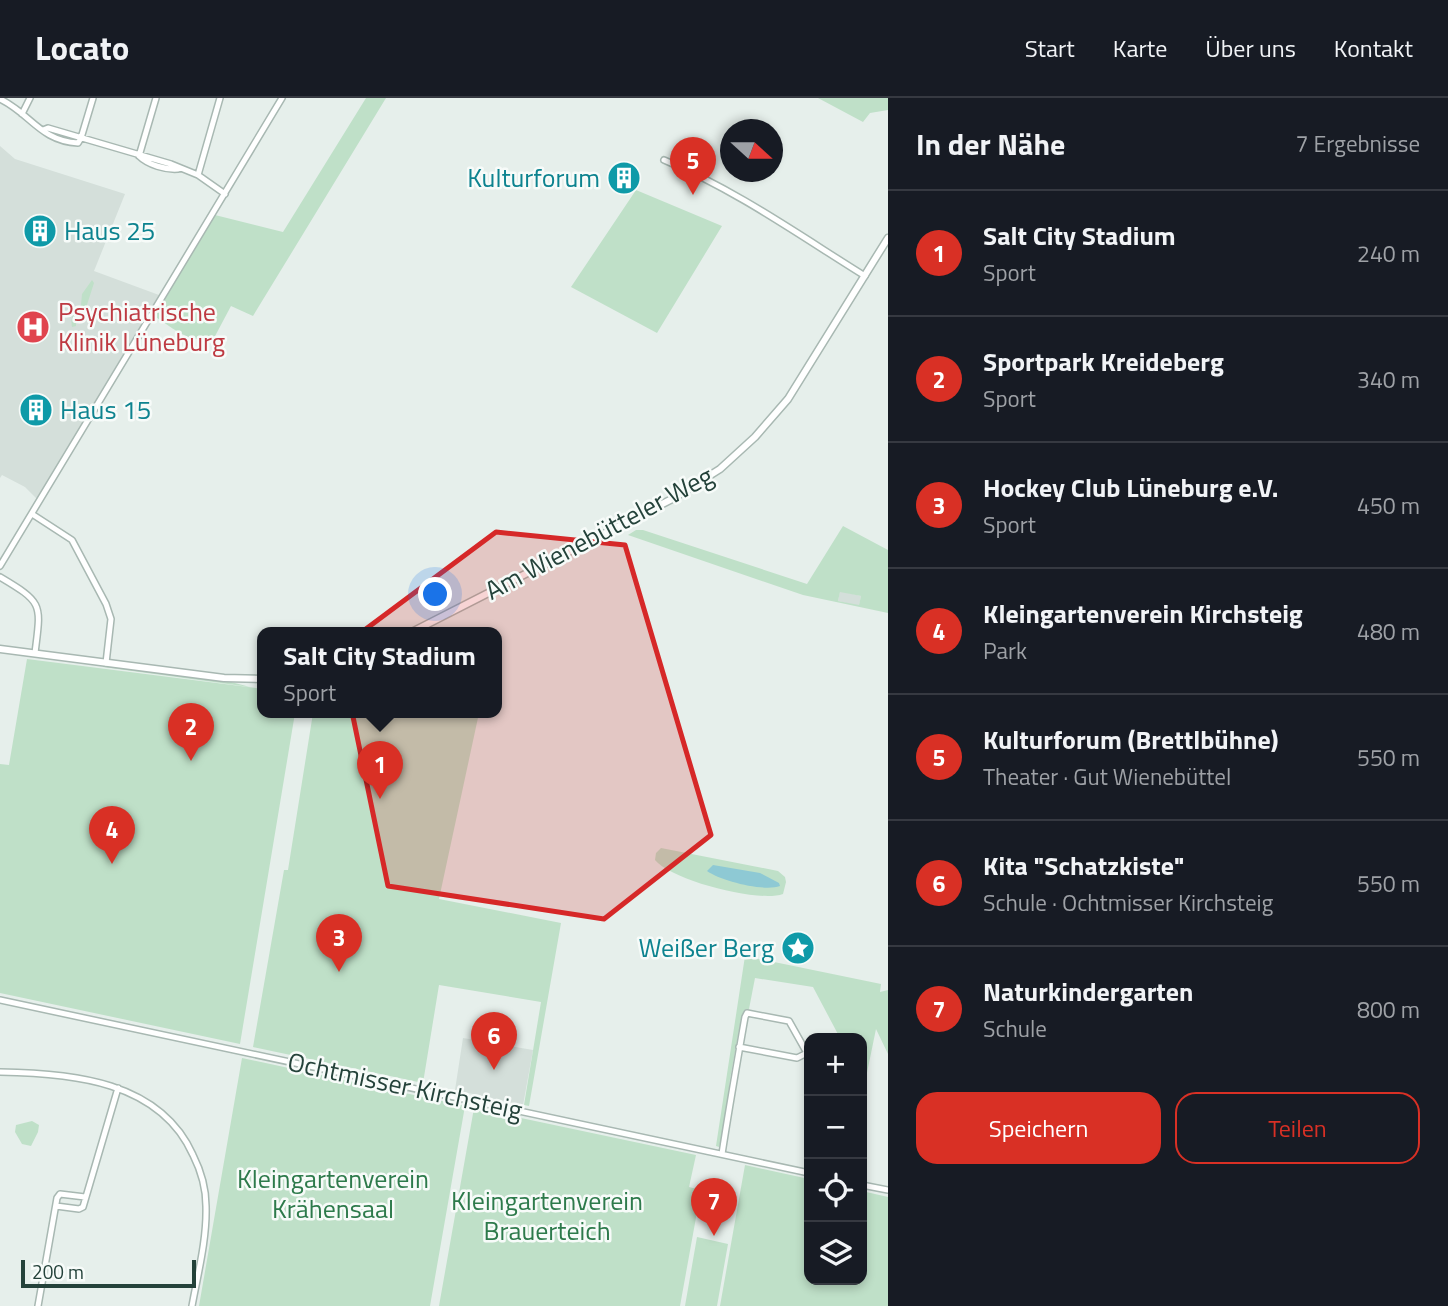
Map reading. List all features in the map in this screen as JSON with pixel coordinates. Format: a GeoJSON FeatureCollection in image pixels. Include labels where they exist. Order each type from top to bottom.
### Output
{"type":"FeatureCollection","features":[{"type":"Feature","properties":{"kind":"street"},"geometry":{"type":"LineString","coordinates":[[22,114],[30,98]]}},
{"type":"Feature","properties":{"kind":"street"},"geometry":{"type":"LineString","coordinates":[[81,138],[93,98]]}},
{"type":"Feature","properties":{"kind":"street"},"geometry":{"type":"LineString","coordinates":[[139,156],[156,98]]}},
{"type":"Feature","properties":{"kind":"street"},"geometry":{"type":"LineString","coordinates":[[198,175],[220,98]]}},
{"type":"Feature","properties":{"kind":"street"},"geometry":{"type":"LineString","coordinates":[[0,566],[282,98]]}},
{"type":"Feature","properties":{"kind":"street"},"geometry":{"type":"LineString","coordinates":[[0,99],[43,130],[48,128],[159,160],[198,175],[225,194]]}},
{"type":"Feature","properties":{"kind":"street"},"geometry":{"type":"LineString","coordinates":[[664,160],[737,195],[865,276]]}},
{"type":"Feature","properties":{"kind":"street","name":"Am Wienebütteler Weg"},"geometry":{"type":"LineString","coordinates":[[423,627],[664,503],[720,468],[755,437],[788,399],[888,239]]}},
{"type":"Feature","properties":{"kind":"street"},"geometry":{"type":"LineString","coordinates":[[32,514],[72,540],[106,604],[111,626],[106,663]]}},
{"type":"Feature","properties":{"kind":"street"},"geometry":{"type":"LineString","coordinates":[[0,577],[31,596],[38,608],[40,616],[35,653]]}},
{"type":"Feature","properties":{"kind":"street"},"geometry":{"type":"LineString","coordinates":[[0,649],[224,678],[257,679]]}},
{"type":"Feature","properties":{"kind":"street","name":"Ochtmisser Kirchsteig"},"geometry":{"type":"LineString","coordinates":[[0,1000],[804,1172]]}},
{"type":"Feature","properties":{"kind":"street"},"geometry":{"type":"LineString","coordinates":[[722,1154],[745,1017],[750,1012],[789,1021],[804,1049]]}},
{"type":"Feature","properties":{"kind":"street"},"geometry":{"type":"LineString","coordinates":[[739,1047],[797,1058],[804,1057]]}},
{"type":"Feature","properties":{"kind":"street"},"geometry":{"type":"LineString","coordinates":[[0,1072],[97,1082],[118,1087],[145,1100],[171,1121],[188,1144],[201,1173],[206,1205],[205,1228],[192,1306]]}},
{"type":"Feature","properties":{"kind":"street"},"geometry":{"type":"LineString","coordinates":[[56,1206],[82,1208],[118,1087]]}},
{"type":"Feature","properties":{"kind":"street"},"geometry":{"type":"LineString","coordinates":[[867,1186],[888,1191]]}},
{"type":"Feature","properties":{"kind":"street"},"geometry":{"type":"LineString","coordinates":[[38,1306],[60,1194],[85,1197]]}},
{"type":"Feature","properties":{"kind":"highlighted area"},"geometry":{"type":"Polygon","coordinates":[[[496,532],[625,545],[711,835],[604,919],[388,886],[339,649],[496,532]]]}},
{"type":"Feature","properties":{"kind":"shaded area","name":"Psychiatrische Klinik Lüneburg"},"geometry":{"type":"Polygon","coordinates":[[[0,146],[15,159],[125,194],[94,271],[159,295],[37,499],[25,487],[2,475],[0,478],[0,146]]]}},
{"type":"Feature","properties":{"kind":"shaded area"},"geometry":{"type":"Polygon","coordinates":[[[840,591],[861,596],[859,606],[838,601],[840,591]]]}},
{"type":"Feature","properties":{"kind":"shaded area"},"geometry":{"type":"Polygon","coordinates":[[[463,1038],[533,1050],[523,1105],[455,1090],[463,1038]]]}},
{"type":"Feature","properties":{"kind":"green space"},"geometry":{"type":"Polygon","coordinates":[[[366,98],[386,98],[253,316],[231,306],[214,338],[197,339],[182,334],[154,316],[215,215],[283,232],[366,98]]]}},
{"type":"Feature","properties":{"kind":"green space"},"geometry":{"type":"Polygon","coordinates":[[[818,98],[888,98],[888,110],[870,113],[863,122],[818,98]]]}},
{"type":"Feature","properties":{"kind":"green space"},"geometry":{"type":"Polygon","coordinates":[[[636,190],[722,226],[657,333],[571,287],[636,190]]]}},
{"type":"Feature","properties":{"kind":"green space"},"geometry":{"type":"Polygon","coordinates":[[[92,280],[94,283],[84,314],[76,320],[76,326],[72,327],[73,314],[81,305],[82,294],[92,280]]]}},
{"type":"Feature","properties":{"kind":"green space"},"geometry":{"type":"Polygon","coordinates":[[[843,526],[888,550],[888,613],[803,595],[628,535],[636,530],[643,530],[807,584],[843,526]],[[840,592],[838,601],[859,605],[861,596],[840,592]]]}},
{"type":"Feature","properties":{"kind":"green space"},"geometry":{"type":"Polygon","coordinates":[[[27,659],[257,688],[257,718],[294,718],[240,1044],[0,993],[0,764],[9,765],[27,659]]]}},
{"type":"Feature","properties":{"kind":"green space"},"geometry":{"type":"Polygon","coordinates":[[[103,667],[231,682],[250,687],[103,667]]]}},
{"type":"Feature","properties":{"kind":"green space"},"geometry":{"type":"Polygon","coordinates":[[[312,718],[478,718],[439,899],[561,923],[529,1106],[524,1105],[541,1002],[439,985],[423,1083],[253,1047],[284,870],[288,870],[312,718]]]}},
{"type":"Feature","properties":{"kind":"green space"},"geometry":{"type":"Polygon","coordinates":[[[661,848],[778,871],[785,877],[783,894],[755,895],[696,882],[664,868],[655,860],[656,853],[661,848]]]}},
{"type":"Feature","properties":{"kind":"green space"},"geometry":{"type":"Polygon","coordinates":[[[745,956],[881,984],[880,992],[888,990],[888,1054],[876,1029],[867,1073],[867,1033],[837,1033],[813,987],[755,978],[749,1009],[744,1011],[741,1019],[724,1131],[719,1147],[716,1146],[745,956]]]}},
{"type":"Feature","properties":{"kind":"green space","name":"Kleingartenverein Krähensaal"},"geometry":{"type":"Polygon","coordinates":[[[242,1058],[465,1106],[430,1306],[199,1306],[242,1058]]]}},
{"type":"Feature","properties":{"kind":"green space","name":"Kleingartenverein Brauerteich"},"geometry":{"type":"Polygon","coordinates":[[[474,1108],[696,1155],[689,1187],[701,1190],[680,1306],[439,1306],[474,1108]]]}},
{"type":"Feature","properties":{"kind":"green space"},"geometry":{"type":"Polygon","coordinates":[[[32,1121],[39,1125],[38,1132],[31,1146],[22,1144],[15,1132],[16,1125],[32,1121]]]}},
{"type":"Feature","properties":{"kind":"green space"},"geometry":{"type":"Polygon","coordinates":[[[745,1165],[804,1178],[804,1285],[867,1285],[867,1192],[888,1197],[888,1306],[720,1306],[745,1165]]]}},
{"type":"Feature","properties":{"kind":"green space"},"geometry":{"type":"Polygon","coordinates":[[[697,1237],[728,1244],[717,1306],[685,1306],[697,1237]]]}},
{"type":"Feature","properties":{"kind":"water"},"geometry":{"type":"Polygon","coordinates":[[[713,865],[760,873],[780,886],[764,888],[732,882],[707,871],[713,865]]]}},
{"type":"Feature","properties":{"kind":"place","name":"Kulturforum"},"geometry":{"type":"Point","coordinates":[624,178]}},
{"type":"Feature","properties":{"kind":"place","name":"Kulturforum (Brettlbühne)"},"geometry":{"type":"Point","coordinates":[693,195]}},
{"type":"Feature","properties":{"kind":"place","name":"Haus 25"},"geometry":{"type":"Point","coordinates":[40,231]}},
{"type":"Feature","properties":{"kind":"place","name":"Psychiatrische Klinik Lüneburg"},"geometry":{"type":"Point","coordinates":[33,327]}},
{"type":"Feature","properties":{"kind":"place","name":"Haus 15"},"geometry":{"type":"Point","coordinates":[36,410]}},
{"type":"Feature","properties":{"kind":"place","name":"Sportpark Kreideberg"},"geometry":{"type":"Point","coordinates":[191,761]}},
{"type":"Feature","properties":{"kind":"place","name":"Salt City Stadium"},"geometry":{"type":"Point","coordinates":[380,799]}},
{"type":"Feature","properties":{"kind":"place","name":"Kleingartenverein Kirchsteig"},"geometry":{"type":"Point","coordinates":[112,864]}},
{"type":"Feature","properties":{"kind":"place","name":"Weißer Berg"},"geometry":{"type":"Point","coordinates":[798,948]}},
{"type":"Feature","properties":{"kind":"place","name":"Hockey Club Lüneburg e.V."},"geometry":{"type":"Point","coordinates":[339,972]}},
{"type":"Feature","properties":{"kind":"place","name":"Kita \"Schatzkiste\""},"geometry":{"type":"Point","coordinates":[494,1070]}},
{"type":"Feature","properties":{"kind":"place","name":"Naturkindergarten"},"geometry":{"type":"Point","coordinates":[714,1236]}}]}
